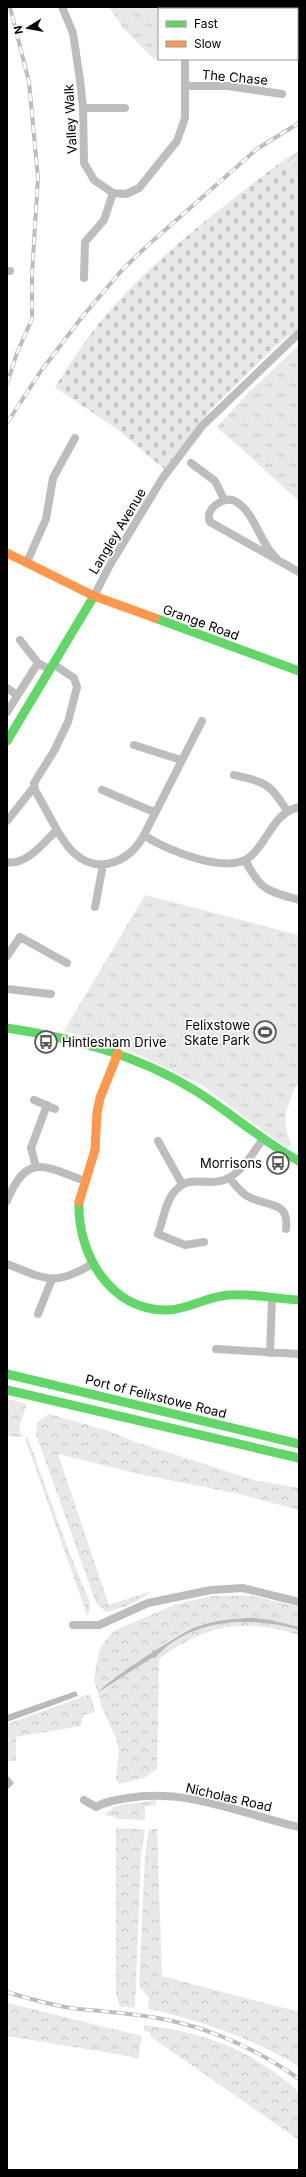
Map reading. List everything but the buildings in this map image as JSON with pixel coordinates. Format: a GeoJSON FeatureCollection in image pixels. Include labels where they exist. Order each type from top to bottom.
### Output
{"type":"FeatureCollection","features":[{"type":"Feature","properties":{"kind":"main road","name":"Grange Road"},"geometry":{"type":"LineString","coordinates":[[7,553],[94,596],[299,671]]}},
{"type":"Feature","properties":{"kind":"main road"},"geometry":{"type":"LineString","coordinates":[[7,741],[94,596]]}},
{"type":"Feature","properties":{"kind":"main road"},"geometry":{"type":"LineString","coordinates":[[7,1028],[44,1033],[118,1053],[194,1090],[263,1139],[299,1161]]}},
{"type":"Feature","properties":{"kind":"main road"},"geometry":{"type":"LineString","coordinates":[[118,1053],[98,1107],[96,1149],[84,1181],[80,1198],[79,1224],[82,1241],[92,1264],[104,1280],[122,1296],[153,1308],[176,1310],[210,1298],[230,1295],[299,1300]]}},
{"type":"Feature","properties":{"kind":"main road","name":"Port of Felixstowe Road"},"geometry":{"type":"LineString","coordinates":[[7,1374],[299,1444]]}},
{"type":"Feature","properties":{"kind":"main road","name":"Port of Felixstowe Road"},"geometry":{"type":"LineString","coordinates":[[7,1390],[299,1458]]}},
{"type":"Feature","properties":{"kind":"main road"},"geometry":{"type":"LineString","coordinates":[[192,1434],[238,1451],[299,1468]]}},
{"type":"Feature","properties":{"kind":"main road"},"geometry":{"type":"LineString","coordinates":[[267,1436],[299,1438]]}},
{"type":"Feature","properties":{"kind":"street","name":"Valley Walk"},"geometry":{"type":"LineString","coordinates":[[62,7],[73,33],[83,108],[84,163],[94,180],[113,193]]}},
{"type":"Feature","properties":{"kind":"street"},"geometry":{"type":"LineString","coordinates":[[84,278],[84,242],[104,220],[113,193],[126,194],[139,188],[177,141],[184,121],[185,60]]}},
{"type":"Feature","properties":{"kind":"street","name":"The Chase"},"geometry":{"type":"LineString","coordinates":[[185,86],[228,86],[282,94]]}},
{"type":"Feature","properties":{"kind":"street"},"geometry":{"type":"LineString","coordinates":[[83,108],[125,108]]}},
{"type":"Feature","properties":{"kind":"street","name":"Langley Avenue"},"geometry":{"type":"LineString","coordinates":[[94,596],[113,559],[162,479],[202,426],[299,333]]}},
{"type":"Feature","properties":{"kind":"street"},"geometry":{"type":"LineString","coordinates":[[27,562],[46,519],[53,478],[75,438]]}},
{"type":"Feature","properties":{"kind":"street"},"geometry":{"type":"LineString","coordinates":[[191,463],[211,477],[224,499]]}},
{"type":"Feature","properties":{"kind":"street"},"geometry":{"type":"LineString","coordinates":[[277,559],[265,547],[245,510],[234,501],[224,499],[216,505],[210,513],[209,522],[299,572]]}},
{"type":"Feature","properties":{"kind":"street"},"geometry":{"type":"LineString","coordinates":[[7,821],[34,787],[37,776],[54,751],[66,727],[76,688],[74,678],[51,666],[38,663],[20,640]]}},
{"type":"Feature","properties":{"kind":"street"},"geometry":{"type":"LineString","coordinates":[[7,712],[38,663]]}},
{"type":"Feature","properties":{"kind":"street"},"geometry":{"type":"LineString","coordinates":[[7,688],[17,695]]}},
{"type":"Feature","properties":{"kind":"street"},"geometry":{"type":"LineString","coordinates":[[34,787],[57,830],[68,847],[77,856],[87,862],[103,865],[112,864],[127,856],[136,848],[202,721]]}},
{"type":"Feature","properties":{"kind":"street"},"geometry":{"type":"LineString","coordinates":[[134,745],[181,760]]}},
{"type":"Feature","properties":{"kind":"street"},"geometry":{"type":"LineString","coordinates":[[234,775],[265,783],[277,796],[287,811]]}},
{"type":"Feature","properties":{"kind":"street"},"geometry":{"type":"LineString","coordinates":[[102,790],[154,812]]}},
{"type":"Feature","properties":{"kind":"street"},"geometry":{"type":"LineString","coordinates":[[144,835],[164,847],[219,863],[228,864],[245,860],[254,853],[277,820],[287,811],[299,807]]}},
{"type":"Feature","properties":{"kind":"street"},"geometry":{"type":"LineString","coordinates":[[7,862],[16,863],[24,860],[57,830]]}},
{"type":"Feature","properties":{"kind":"street"},"geometry":{"type":"LineString","coordinates":[[245,860],[256,880],[263,888],[299,900]]}},
{"type":"Feature","properties":{"kind":"street"},"geometry":{"type":"LineString","coordinates":[[95,906],[103,865]]}},
{"type":"Feature","properties":{"kind":"street"},"geometry":{"type":"LineString","coordinates":[[7,956],[20,937],[66,963]]}},
{"type":"Feature","properties":{"kind":"street"},"geometry":{"type":"LineString","coordinates":[[7,989],[51,994]]}},
{"type":"Feature","properties":{"kind":"street"},"geometry":{"type":"LineString","coordinates":[[34,1100],[55,1108]]}},
{"type":"Feature","properties":{"kind":"street"},"geometry":{"type":"LineString","coordinates":[[36,1167],[31,1148],[47,1105]]}},
{"type":"Feature","properties":{"kind":"street"},"geometry":{"type":"LineString","coordinates":[[204,1242],[185,1245],[158,1234],[172,1194],[182,1184],[194,1181],[215,1182],[229,1178],[243,1167],[263,1139]]}},
{"type":"Feature","properties":{"kind":"street"},"geometry":{"type":"LineString","coordinates":[[158,1141],[182,1184]]}},
{"type":"Feature","properties":{"kind":"street"},"geometry":{"type":"LineString","coordinates":[[7,1201],[18,1178],[36,1167],[48,1168],[84,1181]]}},
{"type":"Feature","properties":{"kind":"street"},"geometry":{"type":"LineString","coordinates":[[229,1178],[247,1196],[280,1208],[287,1218],[286,1229]]}},
{"type":"Feature","properties":{"kind":"street"},"geometry":{"type":"LineString","coordinates":[[7,1264],[52,1279],[73,1276],[92,1264]]}},
{"type":"Feature","properties":{"kind":"street"},"geometry":{"type":"LineString","coordinates":[[38,1314],[52,1279]]}},
{"type":"Feature","properties":{"kind":"street"},"geometry":{"type":"LineString","coordinates":[[270,1352],[272,1298]]}},
{"type":"Feature","properties":{"kind":"street"},"geometry":{"type":"LineString","coordinates":[[216,1348],[299,1354]]}},
{"type":"Feature","properties":{"kind":"street"},"geometry":{"type":"LineString","coordinates":[[73,1625],[99,1625],[148,1603],[211,1590],[243,1588],[299,1602]]}},
{"type":"Feature","properties":{"kind":"street","name":"Nicholas Road"},"geometry":{"type":"LineString","coordinates":[[84,1800],[96,1807],[105,1802],[137,1796],[168,1796],[215,1804],[299,1827]]}},
{"type":"Feature","properties":{"kind":"green space"},"geometry":{"type":"Polygon","coordinates":[[[109,7],[190,8],[158,8],[158,59],[154,59],[123,28],[109,7]]]}},
{"type":"Feature","properties":{"kind":"green space"},"geometry":{"type":"Polygon","coordinates":[[[299,151],[299,180],[285,159],[299,151]]]}},
{"type":"Feature","properties":{"kind":"green space"},"geometry":{"type":"Polygon","coordinates":[[[285,159],[299,180],[299,328],[277,345],[212,408],[164,469],[118,430],[55,387],[93,331],[135,283],[183,239],[285,159]]]}},
{"type":"Feature","properties":{"kind":"green space"},"geometry":{"type":"Polygon","coordinates":[[[299,345],[299,501],[217,427],[247,394],[299,345]]]}},
{"type":"Feature","properties":{"kind":"green space"},"geometry":{"type":"Polygon","coordinates":[[[145,895],[299,935],[299,1085],[295,1087],[287,1109],[285,1121],[291,1144],[288,1149],[202,1085],[120,1046],[64,1031],[145,895]]]}},
{"type":"Feature","properties":{"kind":"green space","name":"Felixstowe Skate Park"},"geometry":{"type":"Polygon","coordinates":[[[243,1015],[289,1018],[287,1049],[241,1046],[243,1015]]]}},
{"type":"Feature","properties":{"kind":"green space"},"geometry":{"type":"Polygon","coordinates":[[[7,1399],[27,1404],[19,1428],[23,1437],[7,1436],[7,1399]]]}},
{"type":"Feature","properties":{"kind":"green space"},"geometry":{"type":"Polygon","coordinates":[[[49,1414],[109,1431],[136,1442],[254,1480],[299,1488],[299,1510],[235,1493],[139,1474],[58,1454],[109,1605],[152,1591],[130,1604],[106,1612],[96,1603],[36,1434],[37,1422],[49,1414]]]}},
{"type":"Feature","properties":{"kind":"green space"},"geometry":{"type":"Polygon","coordinates":[[[25,1438],[28,1438],[65,1541],[90,1603],[88,1618],[25,1438]]]}},
{"type":"Feature","properties":{"kind":"green space"},"geometry":{"type":"Polygon","coordinates":[[[212,1596],[253,1596],[299,1607],[299,1627],[271,1620],[242,1618],[214,1621],[200,1625],[165,1643],[105,1685],[100,1692],[152,1658],[155,1658],[170,1645],[186,1635],[204,1628],[242,1622],[261,1623],[299,1630],[299,1635],[279,1629],[260,1626],[225,1628],[192,1638],[159,1659],[157,1769],[144,1778],[119,1784],[116,1779],[119,1750],[116,1738],[102,1708],[94,1679],[101,1646],[114,1631],[174,1605],[212,1596]]]}},
{"type":"Feature","properties":{"kind":"green space"},"geometry":{"type":"Polygon","coordinates":[[[90,1694],[95,1712],[83,1715],[81,1726],[16,1737],[16,1761],[7,1761],[7,1724],[90,1694]]]}},
{"type":"Feature","properties":{"kind":"green space"},"geometry":{"type":"Polygon","coordinates":[[[156,1800],[156,1805],[145,1806],[145,1820],[116,1819],[116,1817],[104,1815],[115,1806],[156,1800]]]}},
{"type":"Feature","properties":{"kind":"green space"},"geometry":{"type":"Polygon","coordinates":[[[116,1828],[145,1829],[141,1855],[135,2008],[120,2006],[116,1994],[116,1828]]]}},
{"type":"Feature","properties":{"kind":"green space"},"geometry":{"type":"Polygon","coordinates":[[[149,1829],[157,1829],[162,1976],[299,2012],[299,2066],[245,2039],[188,2019],[148,2009],[149,1998],[139,1986],[145,1857],[149,1829]]]}},
{"type":"Feature","properties":{"kind":"green space"},"geometry":{"type":"Polygon","coordinates":[[[7,2003],[142,2036],[138,2059],[129,2056],[7,2036],[7,2003]]]}},
{"type":"Feature","properties":{"kind":"green space"},"geometry":{"type":"Polygon","coordinates":[[[144,2025],[166,2028],[208,2038],[246,2055],[264,2065],[282,2078],[299,2092],[299,2140],[151,2037],[150,2032],[144,2031],[144,2025]]]}},
{"type":"Feature","properties":{"kind":"shaded area"},"geometry":{"type":"Polygon","coordinates":[[[254,1618],[271,1620],[299,1627],[299,1630],[261,1623],[242,1622],[204,1628],[186,1635],[170,1645],[155,1658],[152,1658],[99,1692],[127,1669],[193,1628],[223,1620],[254,1618]]]}},
{"type":"Feature","properties":{"kind":"shaded area"},"geometry":{"type":"Polygon","coordinates":[[[76,1691],[78,1696],[7,1722],[7,1715],[76,1691]]]}},
{"type":"Feature","properties":{"kind":"shaded area"},"geometry":{"type":"Polygon","coordinates":[[[7,1775],[14,1783],[7,1790],[7,1775]]]}},
{"type":"Feature","properties":{"kind":"railway"},"geometry":{"type":"LineString","coordinates":[[7,384],[17,353],[32,319],[32,275],[38,178],[29,82],[10,7]]}},
{"type":"Feature","properties":{"kind":"railway"},"geometry":{"type":"LineString","coordinates":[[7,423],[41,371],[82,317],[123,269],[257,149],[299,123]]}},
{"type":"Feature","properties":{"kind":"railway"},"geometry":{"type":"LineString","coordinates":[[7,1992],[60,2006],[149,2017],[189,2025],[205,2030],[254,2051],[299,2079]]}},
{"type":"Feature","properties":{"kind":"traffic: fast"},"geometry":{"type":"LineString","coordinates":[[7,741],[94,596]]}},
{"type":"Feature","properties":{"kind":"traffic: fast"},"geometry":{"type":"LineString","coordinates":[[155,618],[299,671]]}},
{"type":"Feature","properties":{"kind":"traffic: fast"},"geometry":{"type":"LineString","coordinates":[[7,1028],[81,1043],[151,1067],[196,1091],[222,1108],[272,1145],[299,1161]]}},
{"type":"Feature","properties":{"kind":"traffic: fast"},"geometry":{"type":"LineString","coordinates":[[79,1202],[80,1221],[84,1241],[91,1259],[101,1276],[114,1290],[129,1301],[147,1308],[167,1310],[182,1308],[213,1298],[229,1295],[246,1295],[299,1300]]}},
{"type":"Feature","properties":{"kind":"traffic: fast"},"geometry":{"type":"LineString","coordinates":[[7,1374],[299,1444]]}},
{"type":"Feature","properties":{"kind":"traffic: fast"},"geometry":{"type":"LineString","coordinates":[[7,1390],[299,1458]]}},
{"type":"Feature","properties":{"kind":"traffic: slow"},"geometry":{"type":"LineString","coordinates":[[7,553],[94,596],[155,618]]}},
{"type":"Feature","properties":{"kind":"traffic: slow"},"geometry":{"type":"LineString","coordinates":[[79,1202],[95,1150],[97,1113],[100,1098],[118,1053]]}},
{"type":"Feature","properties":{"kind":"place","name":"Felixstowe Skate Park"},"geometry":{"type":"Point","coordinates":[265,1032]}},
{"type":"Feature","properties":{"kind":"place","name":"Hintlesham Drive"},"geometry":{"type":"Point","coordinates":[46,1042]}},
{"type":"Feature","properties":{"kind":"place","name":"Morrisons"},"geometry":{"type":"Point","coordinates":[278,1163]}}]}
